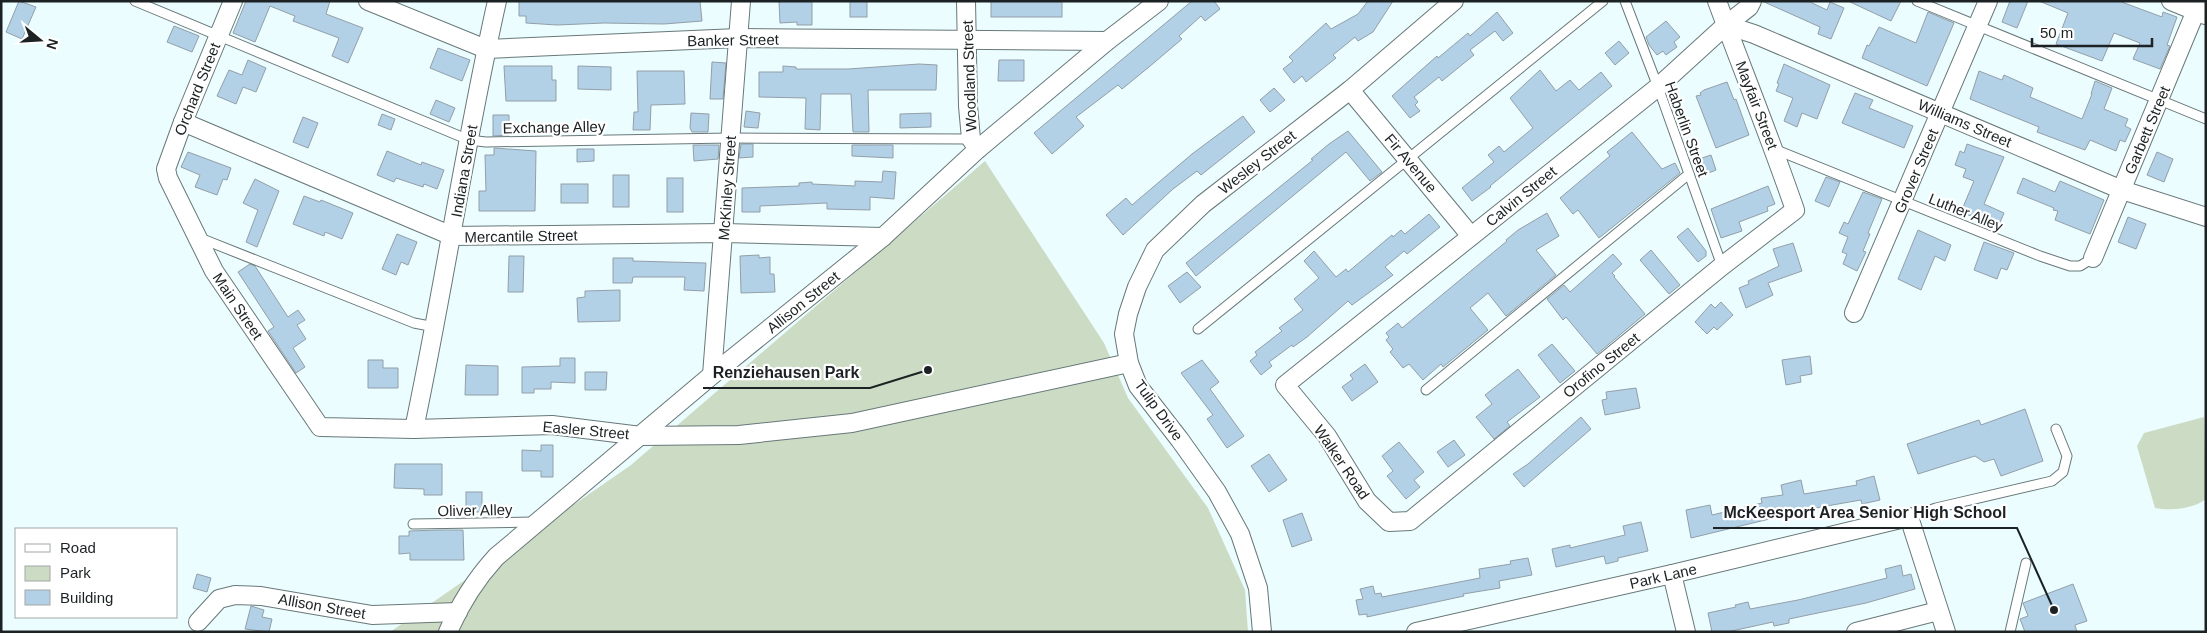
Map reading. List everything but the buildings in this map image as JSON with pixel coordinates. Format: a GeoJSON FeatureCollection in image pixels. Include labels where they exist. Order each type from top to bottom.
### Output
{"type":"FeatureCollection","features":[{"type":"Feature","properties":{"kind":"street","name":"Orchard Street"},"geometry":{"type":"LineString","coordinates":[[168,178],[166,168],[233,1]]}},
{"type":"Feature","properties":{"kind":"street","name":"Banker Street"},"geometry":{"type":"LineString","coordinates":[[368,1],[486,49],[738,38],[1107,41]]}},
{"type":"Feature","properties":{"kind":"street","name":"Indiana Street"},"geometry":{"type":"LineString","coordinates":[[414,429],[435,328],[486,49],[497,1]]}},
{"type":"Feature","properties":{"kind":"street","name":"McKinley Street"},"geometry":{"type":"LineString","coordinates":[[712,375],[741,1]]}},
{"type":"Feature","properties":{"kind":"street","name":"Woodland Street"},"geometry":{"type":"LineString","coordinates":[[966,1],[968,106],[974,144]]}},
{"type":"Feature","properties":{"kind":"street","name":"Allison Street"},"geometry":{"type":"LineString","coordinates":[[448,632],[482,572],[496,557],[712,375],[883,237],[974,144],[1159,1]]}},
{"type":"Feature","properties":{"kind":"street","name":"Wesley Street"},"geometry":{"type":"LineString","coordinates":[[1129,364],[1124,334],[1126,324],[1137,287],[1155,250],[1202,204],[1350,90],[1454,1]]}},
{"type":"Feature","properties":{"kind":"street","name":"Mayfair Street"},"geometry":{"type":"LineString","coordinates":[[1717,1],[1774,149],[1795,210]]}},
{"type":"Feature","properties":{"kind":"street","name":"Calvin Street"},"geometry":{"type":"LineString","coordinates":[[1285,385],[1658,87],[1726,25],[1749,7],[1752,1]]}},
{"type":"Feature","properties":{"kind":"street","name":"Grover Street"},"geometry":{"type":"LineString","coordinates":[[1854,313],[1988,1]]}},
{"type":"Feature","properties":{"kind":"street"},"geometry":{"type":"LineString","coordinates":[[2172,1],[2201,9]]}},
{"type":"Feature","properties":{"kind":"street","name":"Garbett Street"},"geometry":{"type":"LineString","coordinates":[[2093,258],[2159,100],[2201,9]]}},
{"type":"Feature","properties":{"kind":"street","name":"Williams Street"},"geometry":{"type":"LineString","coordinates":[[1726,25],[1754,34],[2122,190],[2206,216]]}},
{"type":"Feature","properties":{"kind":"street","name":"Fir Avenue"},"geometry":{"type":"LineString","coordinates":[[1350,90],[1471,236]]}},
{"type":"Feature","properties":{"kind":"street","name":"Mercantile Street"},"geometry":{"type":"LineString","coordinates":[[183,122],[452,236],[724,233],[883,237]]}},
{"type":"Feature","properties":{"kind":"street","name":"Main Street"},"geometry":{"type":"LineString","coordinates":[[168,178],[195,236],[214,271],[320,427]]}},
{"type":"Feature","properties":{"kind":"street","name":"Orofino Street"},"geometry":{"type":"LineString","coordinates":[[1410,521],[1722,266],[1795,210]]}},
{"type":"Feature","properties":{"kind":"street","name":"Tulip Drive"},"geometry":{"type":"LineString","coordinates":[[852,424],[1129,364],[1138,386],[1217,492],[1240,534],[1258,588],[1262,632]]}},
{"type":"Feature","properties":{"kind":"street","name":"Walker Road"},"geometry":{"type":"LineString","coordinates":[[1285,385],[1327,436],[1367,501],[1389,522],[1410,521]]}},
{"type":"Feature","properties":{"kind":"street","name":"Easler Street"},"geometry":{"type":"LineString","coordinates":[[320,427],[414,429],[552,425],[641,436],[740,436],[852,424]]}},
{"type":"Feature","properties":{"kind":"street"},"geometry":{"type":"LineString","coordinates":[[1909,517],[1946,632]]}},
{"type":"Feature","properties":{"kind":"street","name":"Park Lane"},"geometry":{"type":"LineString","coordinates":[[1416,632],[1672,574],[1909,517]]}},
{"type":"Feature","properties":{"kind":"street"},"geometry":{"type":"LineString","coordinates":[[1672,574],[1686,632]]}},
{"type":"Feature","properties":{"kind":"street","name":"Allison Street"},"geometry":{"type":"LineString","coordinates":[[198,622],[219,599],[235,594],[261,596],[372,615],[458,612]]}},
{"type":"Feature","properties":{"kind":"street"},"geometry":{"type":"LineString","coordinates":[[1856,632],[1938,611]]}},
{"type":"Feature","properties":{"kind":"lane","name":"Exchange Alley"},"geometry":{"type":"LineString","coordinates":[[135,1],[469,140],[486,142],[730,138],[974,144]]}},
{"type":"Feature","properties":{"kind":"lane"},"geometry":{"type":"LineString","coordinates":[[1198,329],[1604,1]]}},
{"type":"Feature","properties":{"kind":"lane","name":"Haberlin Street"},"geometry":{"type":"LineString","coordinates":[[1625,1],[1722,266]]}},
{"type":"Feature","properties":{"kind":"lane"},"geometry":{"type":"LineString","coordinates":[[1917,1],[2206,119]]}},
{"type":"Feature","properties":{"kind":"lane","name":"Luther Alley"},"geometry":{"type":"LineString","coordinates":[[1774,149],[2040,256],[2070,266],[2080,266],[2093,258]]}},
{"type":"Feature","properties":{"kind":"lane"},"geometry":{"type":"LineString","coordinates":[[1426,390],[1689,174]]}},
{"type":"Feature","properties":{"kind":"lane"},"geometry":{"type":"LineString","coordinates":[[195,236],[414,323],[435,328]]}},
{"type":"Feature","properties":{"kind":"lane"},"geometry":{"type":"LineString","coordinates":[[1909,517],[1936,508],[2052,480],[2063,472],[2067,456],[2056,429]]}},
{"type":"Feature","properties":{"kind":"lane","name":"Oliver Alley"},"geometry":{"type":"LineString","coordinates":[[413,524],[536,522]]}},
{"type":"Feature","properties":{"kind":"lane"},"geometry":{"type":"LineString","coordinates":[[2010,632],[2026,563]]}},
{"type":"Feature","properties":{"kind":"green space"},"geometry":{"type":"Polygon","coordinates":[[[985,161],[1104,343],[1128,398],[1208,508],[1245,590],[1248,632],[390,632],[631,465],[985,161]]]}},
{"type":"Feature","properties":{"kind":"green space"},"geometry":{"type":"Polygon","coordinates":[[[2204,417],[2206,499],[2195,505],[2181,508],[2155,508],[2137,446],[2144,433],[2204,417]]]}},
{"type":"Feature","properties":{"kind":"place","name":"Renziehausen Park"},"geometry":{"type":"Point","coordinates":[928,370]}},
{"type":"Feature","properties":{"kind":"place","name":"McKeesport Area Senior High School"},"geometry":{"type":"Point","coordinates":[2054,610]}}]}
